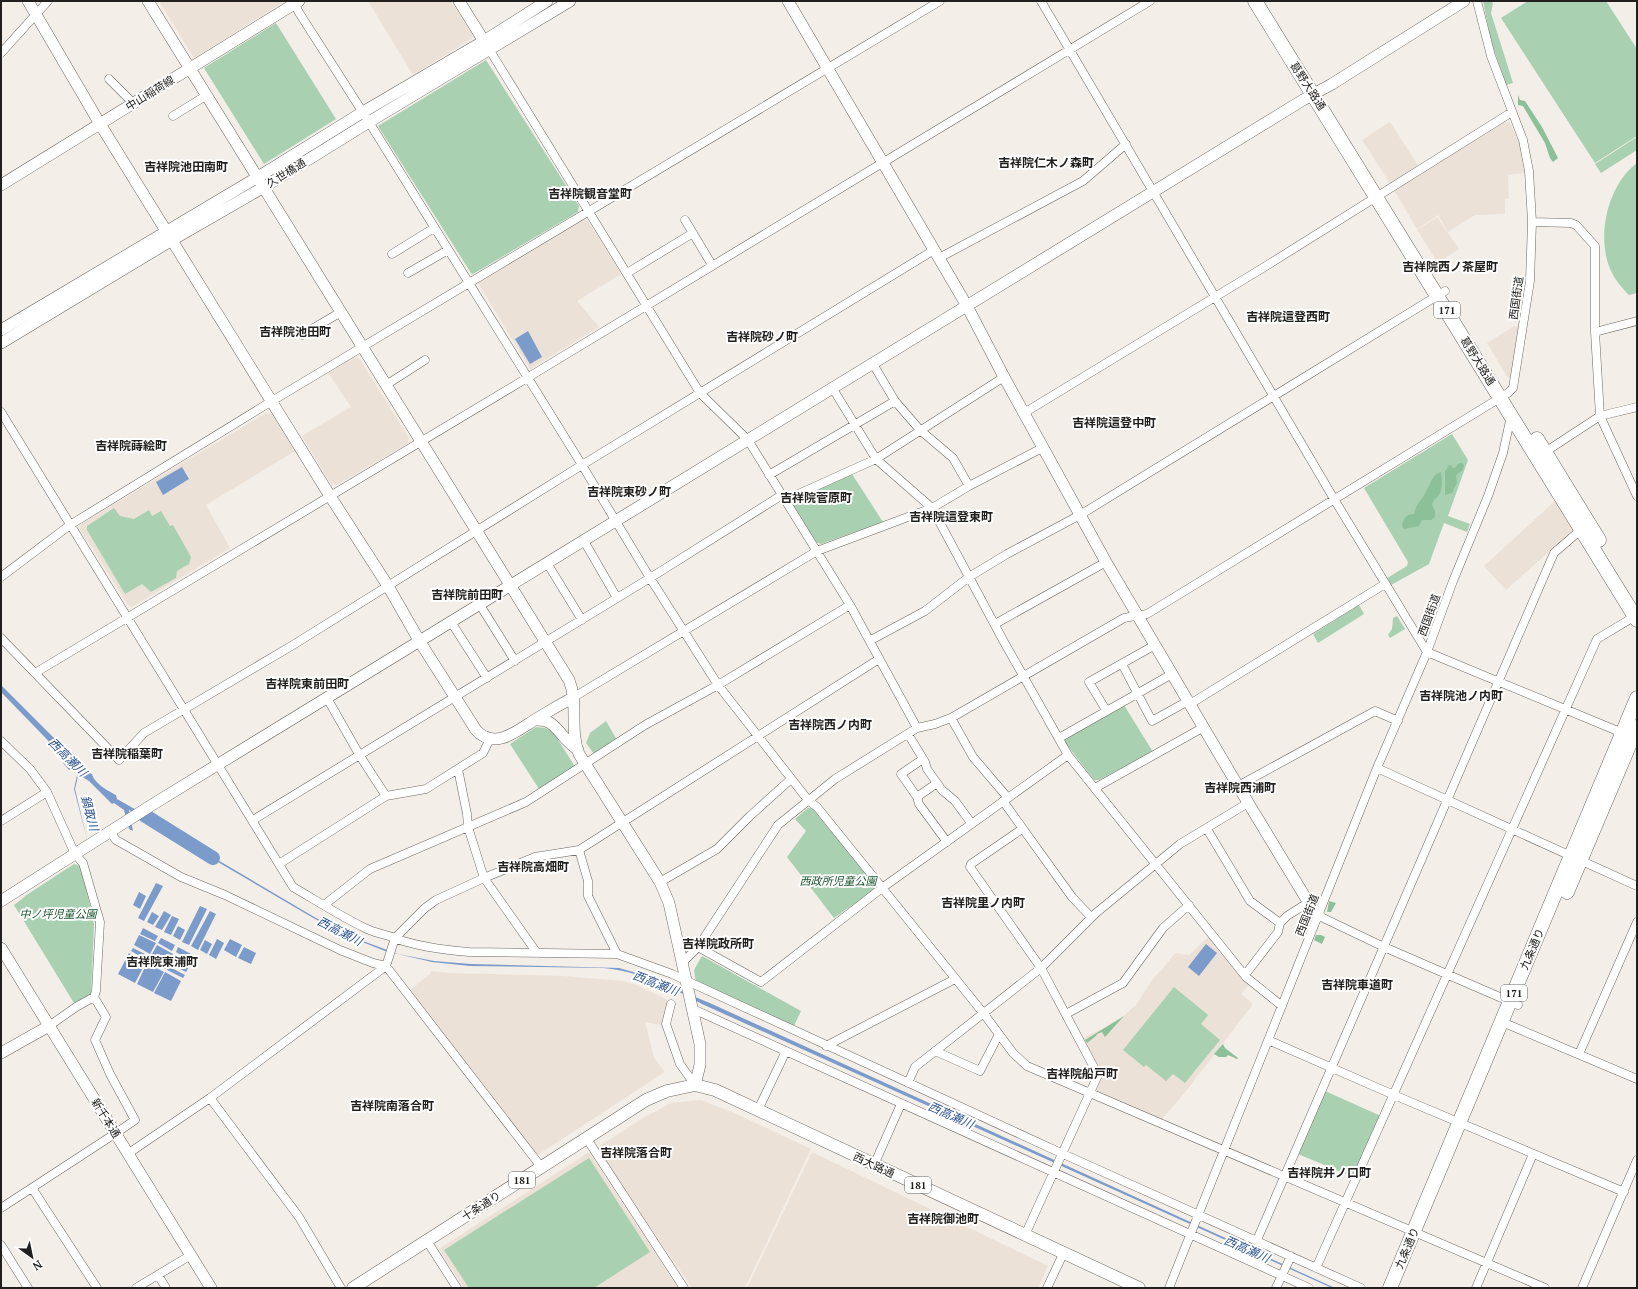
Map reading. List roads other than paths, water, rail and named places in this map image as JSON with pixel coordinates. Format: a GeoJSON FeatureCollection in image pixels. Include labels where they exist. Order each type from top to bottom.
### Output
{"type":"FeatureCollection","features":[{"type":"Feature","properties":{"kind":"highway","name":"葛野大路通"},"geometry":{"type":"LineString","coordinates":[[1261,2],[1504,395],[1545,452],[1636,617]]}},
{"type":"Feature","properties":{"kind":"highway","name":"葛野大路通"},"geometry":{"type":"LineString","coordinates":[[1504,395],[1511,415],[1637,602]]}},
{"type":"Feature","properties":{"kind":"highway","name":"九条通り"},"geometry":{"type":"LineString","coordinates":[[1390,1288],[1418,1233],[1576,858],[1631,732],[1637,698]]}},
{"type":"Feature","properties":{"kind":"highway","name":"九条通り"},"geometry":{"type":"LineString","coordinates":[[1400,1288],[1418,1233]]}},
{"type":"Feature","properties":{"kind":"main road","name":"十条通り"},"geometry":{"type":"LineString","coordinates":[[353,1288],[656,1095],[695,1085]]}},
{"type":"Feature","properties":{"kind":"main road","name":"西大路通"},"geometry":{"type":"LineString","coordinates":[[695,1085],[715,1090],[1139,1288]]}},
{"type":"Feature","properties":{"kind":"street"},"geometry":{"type":"LineString","coordinates":[[28,1],[100,124],[330,496],[388,586],[420,642],[476,730],[484,737],[490,739],[506,737],[817,551],[932,508],[969,486],[1044,448]]}},
{"type":"Feature","properties":{"kind":"street"},"geometry":{"type":"LineString","coordinates":[[1,53],[48,1]]}},
{"type":"Feature","properties":{"kind":"street"},"geometry":{"type":"LineString","coordinates":[[148,1],[569,680],[574,697],[574,733],[578,750],[621,822],[660,882],[669,903],[700,1044],[700,1065],[695,1085]]}},
{"type":"Feature","properties":{"kind":"street"},"geometry":{"type":"LineString","coordinates":[[459,1],[590,212],[700,394],[748,440],[850,605],[917,728]]}},
{"type":"Feature","properties":{"kind":"street","name":"久世橋通"},"geometry":{"type":"LineString","coordinates":[[1,330],[170,236],[264,187],[369,122],[486,45],[547,1]]}},
{"type":"Feature","properties":{"kind":"street","name":"久世橋通"},"geometry":{"type":"LineString","coordinates":[[1,343],[170,236],[258,177],[363,112],[570,1]]}},
{"type":"Feature","properties":{"kind":"street"},"geometry":{"type":"LineString","coordinates":[[788,1],[967,306],[1004,377],[1106,562],[1308,902],[1319,916],[1515,1003]]}},
{"type":"Feature","properties":{"kind":"street"},"geometry":{"type":"LineString","coordinates":[[1041,1],[1155,192],[1334,499],[1428,652],[1499,680],[1565,709],[1631,732]]}},
{"type":"Feature","properties":{"kind":"street"},"geometry":{"type":"LineString","coordinates":[[35,673],[127,616],[527,378],[883,161],[1150,1]]}},
{"type":"Feature","properties":{"kind":"street"},"geometry":{"type":"LineString","coordinates":[[1,901],[218,764],[1155,192],[1464,1]]}},
{"type":"Feature","properties":{"kind":"street","name":"西国街道"},"geometry":{"type":"LineString","coordinates":[[1477,1],[1491,56],[1512,112],[1530,171],[1532,222],[1530,281],[1515,381],[1513,388],[1504,395]]}},
{"type":"Feature","properties":{"kind":"street"},"geometry":{"type":"LineString","coordinates":[[296,2],[298,11],[363,112],[617,521],[650,578],[718,685],[791,779],[808,800],[817,807],[984,1014],[1013,1053],[1027,1066],[1546,1288]]}},
{"type":"Feature","properties":{"kind":"street","name":"中山稲荷線"},"geometry":{"type":"LineString","coordinates":[[1,185],[296,2]]}},
{"type":"Feature","properties":{"kind":"street"},"geometry":{"type":"LineString","coordinates":[[1,577],[70,525],[272,401],[590,212],[935,2]]}},
{"type":"Feature","properties":{"kind":"street"},"geometry":{"type":"LineString","coordinates":[[109,79],[133,104]]}},
{"type":"Feature","properties":{"kind":"street"},"geometry":{"type":"LineString","coordinates":[[173,116],[207,95]]}},
{"type":"Feature","properties":{"kind":"street"},"geometry":{"type":"LineString","coordinates":[[1024,413],[1380,195],[1512,112]]}},
{"type":"Feature","properties":{"kind":"street"},"geometry":{"type":"LineString","coordinates":[[1,638],[119,760],[144,733],[186,710],[582,465],[937,254],[1083,181],[1126,144]]}},
{"type":"Feature","properties":{"kind":"street"},"geometry":{"type":"LineString","coordinates":[[685,220],[712,265]]}},
{"type":"Feature","properties":{"kind":"street"},"geometry":{"type":"LineString","coordinates":[[1532,222],[1571,223],[1576,225],[1595,246],[1595,332],[1600,416],[1637,496]]}},
{"type":"Feature","properties":{"kind":"street"},"geometry":{"type":"LineString","coordinates":[[392,254],[434,228]]}},
{"type":"Feature","properties":{"kind":"street"},"geometry":{"type":"LineString","coordinates":[[627,273],[693,233]]}},
{"type":"Feature","properties":{"kind":"street"},"geometry":{"type":"LineString","coordinates":[[408,273],[448,250]]}},
{"type":"Feature","properties":{"kind":"street"},"geometry":{"type":"LineString","coordinates":[[870,640],[925,611],[969,577],[1007,554],[1080,515],[1211,436],[1441,293]]}},
{"type":"Feature","properties":{"kind":"street"},"geometry":{"type":"LineString","coordinates":[[302,336],[341,312]]}},
{"type":"Feature","properties":{"kind":"street"},"geometry":{"type":"LineString","coordinates":[[1595,332],[1637,321]]}},
{"type":"Feature","properties":{"kind":"street"},"geometry":{"type":"LineString","coordinates":[[386,385],[425,360]]}},
{"type":"Feature","properties":{"kind":"street"},"geometry":{"type":"LineString","coordinates":[[873,364],[895,401],[920,430],[953,458],[969,486]]}},
{"type":"Feature","properties":{"kind":"street"},"geometry":{"type":"LineString","coordinates":[[253,820],[515,661],[545,641],[784,498],[876,459],[1004,377]]}},
{"type":"Feature","properties":{"kind":"street"},"geometry":{"type":"LineString","coordinates":[[832,389],[876,459],[932,508],[1023,676],[1068,755],[1243,973],[1282,1006]]}},
{"type":"Feature","properties":{"kind":"street"},"geometry":{"type":"LineString","coordinates":[[683,962],[698,947],[778,825],[834,779],[917,728],[935,724],[951,718],[1124,618],[1147,614],[1504,395]]}},
{"type":"Feature","properties":{"kind":"street"},"geometry":{"type":"LineString","coordinates":[[769,475],[895,401]]}},
{"type":"Feature","properties":{"kind":"street"},"geometry":{"type":"LineString","coordinates":[[1545,452],[1600,416],[1637,406]]}},
{"type":"Feature","properties":{"kind":"street"},"geometry":{"type":"LineString","coordinates":[[1,412],[186,710],[293,886],[367,930],[402,942],[446,950],[617,954],[672,974],[687,984],[908,1083],[1198,1216],[1257,1240],[1361,1288]]}},
{"type":"Feature","properties":{"kind":"street","name":"西国街道"},"geometry":{"type":"LineString","coordinates":[[1190,1233],[1319,916],[1377,768],[1428,652],[1454,581],[1488,496],[1503,453],[1511,415]]}},
{"type":"Feature","properties":{"kind":"street"},"geometry":{"type":"LineString","coordinates":[[1257,1240],[1554,553],[1585,526]]}},
{"type":"Feature","properties":{"kind":"street"},"geometry":{"type":"LineString","coordinates":[[584,541],[617,598]]}},
{"type":"Feature","properties":{"kind":"street"},"geometry":{"type":"LineString","coordinates":[[995,624],[1106,562]]}},
{"type":"Feature","properties":{"kind":"street"},"geometry":{"type":"LineString","coordinates":[[547,563],[582,620]]}},
{"type":"Feature","properties":{"kind":"street"},"geometry":{"type":"LineString","coordinates":[[1122,664],[1152,721],[1189,702],[1385,584]]}},
{"type":"Feature","properties":{"kind":"street"},"geometry":{"type":"LineString","coordinates":[[480,605],[515,661]]}},
{"type":"Feature","properties":{"kind":"street"},"geometry":{"type":"LineString","coordinates":[[324,905],[370,869],[526,802],[645,725],[718,685],[850,605]]}},
{"type":"Feature","properties":{"kind":"street"},"geometry":{"type":"LineString","coordinates":[[1316,1268],[1565,709],[1598,639],[1636,617]]}},
{"type":"Feature","properties":{"kind":"street"},"geometry":{"type":"LineString","coordinates":[[451,622],[487,678]]}},
{"type":"Feature","properties":{"kind":"street"},"geometry":{"type":"LineString","coordinates":[[1106,710],[1089,682],[1155,645]]}},
{"type":"Feature","properties":{"kind":"street"},"geometry":{"type":"LineString","coordinates":[[129,1153],[210,1098],[387,965],[395,940],[424,908],[436,900],[535,857],[579,850],[756,735],[879,658]]}},
{"type":"Feature","properties":{"kind":"street"},"geometry":{"type":"LineString","coordinates":[[1059,738],[1106,710],[1172,674]]}},
{"type":"Feature","properties":{"kind":"street"},"geometry":{"type":"LineString","coordinates":[[327,698],[360,756],[386,796]]}},
{"type":"Feature","properties":{"kind":"street"},"geometry":{"type":"LineString","coordinates":[[1238,786],[1375,711],[1398,721]]}},
{"type":"Feature","properties":{"kind":"street"},"geometry":{"type":"LineString","coordinates":[[951,718],[973,757],[1005,800],[1022,829],[1072,897],[1091,917]]}},
{"type":"Feature","properties":{"kind":"street"},"geometry":{"type":"LineString","coordinates":[[535,720],[541,719],[550,722],[557,727],[564,737],[578,750]]}},
{"type":"Feature","properties":{"kind":"street"},"geometry":{"type":"LineString","coordinates":[[1095,788],[1204,727]]}},
{"type":"Feature","properties":{"kind":"street"},"geometry":{"type":"LineString","coordinates":[[908,734],[924,759],[927,769],[942,790],[955,801],[972,824]]}},
{"type":"Feature","properties":{"kind":"street"},"geometry":{"type":"LineString","coordinates":[[279,864],[386,796],[426,789],[483,753],[490,739]]}},
{"type":"Feature","properties":{"kind":"street"},"geometry":{"type":"LineString","coordinates":[[1,741],[30,769],[47,792],[83,863],[100,922],[96,991],[94,997],[76,1007],[49,1026],[1,1053]]}},
{"type":"Feature","properties":{"kind":"street"},"geometry":{"type":"LineString","coordinates":[[698,947],[760,982],[882,888],[1068,755]]}},
{"type":"Feature","properties":{"kind":"street"},"geometry":{"type":"LineString","coordinates":[[924,759],[902,774],[917,796],[919,804],[947,842]]}},
{"type":"Feature","properties":{"kind":"street"},"geometry":{"type":"LineString","coordinates":[[1377,768],[1637,886]]}},
{"type":"Feature","properties":{"kind":"street"},"geometry":{"type":"LineString","coordinates":[[458,769],[467,814],[468,827],[484,878],[537,953]]}},
{"type":"Feature","properties":{"kind":"street"},"geometry":{"type":"LineString","coordinates":[[660,882],[717,849],[750,816],[791,779]]}},
{"type":"Feature","properties":{"kind":"street"},"geometry":{"type":"LineString","coordinates":[[917,796],[937,783]]}},
{"type":"Feature","properties":{"kind":"street"},"geometry":{"type":"LineString","coordinates":[[1,821],[47,792]]}},
{"type":"Feature","properties":{"kind":"street"},"geometry":{"type":"LineString","coordinates":[[908,1083],[914,1067],[984,1014],[1041,968],[1091,917],[1180,844],[1248,803]]}},
{"type":"Feature","properties":{"kind":"street"},"geometry":{"type":"LineString","coordinates":[[1022,829],[971,864],[970,867],[1041,968],[1098,1075],[1052,1172],[1025,1235]]}},
{"type":"Feature","properties":{"kind":"street"},"geometry":{"type":"LineString","coordinates":[[1206,829],[1250,901],[1280,923]]}},
{"type":"Feature","properties":{"kind":"street"},"geometry":{"type":"LineString","coordinates":[[110,832],[116,840],[181,877],[225,895],[340,950],[373,963],[387,965],[542,1168]]}},
{"type":"Feature","properties":{"kind":"street"},"geometry":{"type":"LineString","coordinates":[[579,850],[588,881],[588,896],[617,954]]}},
{"type":"Feature","properties":{"kind":"street"},"geometry":{"type":"LineString","coordinates":[[1243,973],[1248,971],[1278,932],[1280,923],[1286,916],[1308,902]]}},
{"type":"Feature","properties":{"kind":"street"},"geometry":{"type":"LineString","coordinates":[[1066,1014],[1123,983],[1162,928],[1189,905]]}},
{"type":"Feature","properties":{"kind":"street"},"geometry":{"type":"LineString","coordinates":[[1579,1054],[1637,922]]}},
{"type":"Feature","properties":{"kind":"street","name":"新千本通"},"geometry":{"type":"LineString","coordinates":[[1,948],[211,1288]]}},
{"type":"Feature","properties":{"kind":"street"},"geometry":{"type":"LineString","coordinates":[[826,1046],[955,978]]}},
{"type":"Feature","properties":{"kind":"street"},"geometry":{"type":"LineString","coordinates":[[1,1208],[135,1120],[110,1074],[95,1040],[106,1017],[94,997]]}},
{"type":"Feature","properties":{"kind":"street"},"geometry":{"type":"LineString","coordinates":[[672,1004],[666,1024],[680,1064],[695,1085]]}},
{"type":"Feature","properties":{"kind":"street"},"geometry":{"type":"LineString","coordinates":[[693,1008],[901,1104],[1190,1233],[1309,1288]]}},
{"type":"Feature","properties":{"kind":"street"},"geometry":{"type":"LineString","coordinates":[[1506,1023],[1637,1079]]}},
{"type":"Feature","properties":{"kind":"street"},"geometry":{"type":"LineString","coordinates":[[935,1051],[980,1071],[999,1034]]}},
{"type":"Feature","properties":{"kind":"street"},"geometry":{"type":"LineString","coordinates":[[1268,1040],[1624,1192]]}},
{"type":"Feature","properties":{"kind":"street"},"geometry":{"type":"LineString","coordinates":[[758,1110],[786,1051]]}},
{"type":"Feature","properties":{"kind":"street"},"geometry":{"type":"LineString","coordinates":[[210,1098],[299,1217],[341,1288]]}},
{"type":"Feature","properties":{"kind":"street"},"geometry":{"type":"LineString","coordinates":[[874,1165],[901,1104]]}},
{"type":"Feature","properties":{"kind":"street"},"geometry":{"type":"LineString","coordinates":[[587,1139],[684,1288]]}},
{"type":"Feature","properties":{"kind":"street"},"geometry":{"type":"LineString","coordinates":[[1476,1288],[1533,1154]]}},
{"type":"Feature","properties":{"kind":"street"},"geometry":{"type":"LineString","coordinates":[[1582,1288],[1637,1160]]}},
{"type":"Feature","properties":{"kind":"street"},"geometry":{"type":"LineString","coordinates":[[32,1188],[97,1288]]}},
{"type":"Feature","properties":{"kind":"street"},"geometry":{"type":"LineString","coordinates":[[1169,1288],[1190,1233]]}},
{"type":"Feature","properties":{"kind":"street"},"geometry":{"type":"LineString","coordinates":[[427,1241],[457,1288]]}},
{"type":"Feature","properties":{"kind":"street"},"geometry":{"type":"LineString","coordinates":[[1,1245],[28,1288]]}},
{"type":"Feature","properties":{"kind":"street"},"geometry":{"type":"LineString","coordinates":[[1047,1288],[1064,1252]]}},
{"type":"Feature","properties":{"kind":"street"},"geometry":{"type":"LineString","coordinates":[[136,1288],[191,1255]]}},
{"type":"Feature","properties":{"kind":"street"},"geometry":{"type":"LineString","coordinates":[[1276,1288],[1291,1256]]}},
{"type":"Feature","properties":{"kind":"street"},"geometry":{"type":"LineString","coordinates":[[158,1275],[166,1288]]}},
{"type":"Feature","properties":{"kind":"water"},"geometry":{"type":"Polygon","coordinates":[[[528,331],[542,357],[530,364],[515,339],[528,331]]]}},
{"type":"Feature","properties":{"kind":"water"},"geometry":{"type":"Polygon","coordinates":[[[182,467],[189,479],[163,495],[156,482],[182,467]]]}},
{"type":"Feature","properties":{"kind":"water"},"geometry":{"type":"Polygon","coordinates":[[[1,685],[61,745],[73,753],[85,771],[92,774],[98,784],[116,795],[117,799],[316,918],[352,937],[398,954],[434,961],[471,964],[619,968],[640,974],[712,1004],[1335,1288],[1332,1288],[642,976],[629,972],[603,968],[470,966],[432,962],[385,951],[352,938],[315,919],[153,822],[129,810],[133,831],[129,829],[124,810],[114,803],[112,804],[89,781],[79,775],[79,772],[75,789],[87,839],[74,789],[78,771],[75,773],[73,770],[69,770],[63,763],[65,758],[1,692],[1,685]]]}},
{"type":"Feature","properties":{"kind":"water"},"geometry":{"type":"Polygon","coordinates":[[[156,883],[163,886],[144,921],[138,918],[156,883]]]}},
{"type":"Feature","properties":{"kind":"water"},"geometry":{"type":"Polygon","coordinates":[[[139,892],[146,896],[140,909],[133,905],[139,892]]]}},
{"type":"Feature","properties":{"kind":"water"},"geometry":{"type":"Polygon","coordinates":[[[200,906],[207,909],[189,945],[182,942],[200,906]]]}},
{"type":"Feature","properties":{"kind":"water"},"geometry":{"type":"Polygon","coordinates":[[[164,911],[171,915],[162,930],[155,927],[164,911]]]}},
{"type":"Feature","properties":{"kind":"water"},"geometry":{"type":"Polygon","coordinates":[[[210,911],[216,914],[198,950],[191,946],[210,911]]]}},
{"type":"Feature","properties":{"kind":"water"},"geometry":{"type":"Polygon","coordinates":[[[152,912],[159,916],[153,925],[147,922],[152,912]]]}},
{"type":"Feature","properties":{"kind":"water"},"geometry":{"type":"Polygon","coordinates":[[[172,916],[179,919],[171,935],[164,932],[172,916]]]}},
{"type":"Feature","properties":{"kind":"water"},"geometry":{"type":"Polygon","coordinates":[[[178,926],[185,930],[180,940],[173,936],[178,926]]]}},
{"type":"Feature","properties":{"kind":"water"},"geometry":{"type":"Polygon","coordinates":[[[143,928],[158,936],[155,941],[140,934],[143,928]]]}},
{"type":"Feature","properties":{"kind":"water"},"geometry":{"type":"Polygon","coordinates":[[[139,935],[156,943],[150,954],[134,945],[139,935]]]}},
{"type":"Feature","properties":{"kind":"water"},"geometry":{"type":"Polygon","coordinates":[[[161,938],[175,945],[172,951],[158,943],[161,938]]]}},
{"type":"Feature","properties":{"kind":"water"},"geometry":{"type":"Polygon","coordinates":[[[217,939],[224,943],[216,959],[209,955],[217,939]]]}},
{"type":"Feature","properties":{"kind":"water"},"geometry":{"type":"Polygon","coordinates":[[[230,939],[242,945],[236,957],[224,950],[230,939]]]}},
{"type":"Feature","properties":{"kind":"water"},"geometry":{"type":"Polygon","coordinates":[[[205,940],[212,944],[207,954],[200,950],[205,940]]]}},
{"type":"Feature","properties":{"kind":"water"},"geometry":{"type":"Polygon","coordinates":[[[1206,944],[1217,953],[1199,976],[1188,967],[1206,944]]]}},
{"type":"Feature","properties":{"kind":"water"},"geometry":{"type":"Polygon","coordinates":[[[157,945],[173,954],[168,963],[152,954],[157,945]]]}},
{"type":"Feature","properties":{"kind":"water"},"geometry":{"type":"Polygon","coordinates":[[[178,947],[193,955],[190,960],[176,952],[178,947]]]}},
{"type":"Feature","properties":{"kind":"water"},"geometry":{"type":"Polygon","coordinates":[[[244,947],[256,953],[251,964],[238,958],[244,947]]]}},
{"type":"Feature","properties":{"kind":"water"},"geometry":{"type":"Polygon","coordinates":[[[133,948],[149,956],[147,960],[131,951],[133,948]]]}},
{"type":"Feature","properties":{"kind":"water"},"geometry":{"type":"Polygon","coordinates":[[[129,953],[146,962],[135,983],[118,974],[129,953]]]}},
{"type":"Feature","properties":{"kind":"water"},"geometry":{"type":"Polygon","coordinates":[[[175,954],[191,963],[186,972],[170,964],[175,954]]]}},
{"type":"Feature","properties":{"kind":"water"},"geometry":{"type":"Polygon","coordinates":[[[151,957],[167,965],[165,969],[149,960],[151,957]]]}},
{"type":"Feature","properties":{"kind":"water"},"geometry":{"type":"Polygon","coordinates":[[[147,963],[164,972],[153,992],[137,984],[147,963]]]}},
{"type":"Feature","properties":{"kind":"water"},"geometry":{"type":"Polygon","coordinates":[[[168,966],[185,975],[183,978],[167,970],[168,966]]]}},
{"type":"Feature","properties":{"kind":"water"},"geometry":{"type":"Polygon","coordinates":[[[165,972],[181,981],[171,1001],[154,993],[165,972]]]}},
{"type":"Feature","properties":{"kind":"waterway","name":"西高瀬川"},"geometry":{"type":"LineString","coordinates":[[144,815],[213,858]]}},
{"type":"Feature","properties":{"kind":"district","name":"吉祥院仁木ノ森町"},"geometry":{"type":"Point","coordinates":[1046,162]}},
{"type":"Feature","properties":{"kind":"district","name":"吉祥院池田南町"},"geometry":{"type":"Point","coordinates":[186,166]}},
{"type":"Feature","properties":{"kind":"district","name":"吉祥院観音堂町"},"geometry":{"type":"Point","coordinates":[590,193]}},
{"type":"Feature","properties":{"kind":"district","name":"吉祥院西ノ茶屋町"},"geometry":{"type":"Point","coordinates":[1450,266]}},
{"type":"Feature","properties":{"kind":"district","name":"吉祥院這登西町"},"geometry":{"type":"Point","coordinates":[1288,316]}},
{"type":"Feature","properties":{"kind":"district","name":"吉祥院池田町"},"geometry":{"type":"Point","coordinates":[295,331]}},
{"type":"Feature","properties":{"kind":"district","name":"吉祥院砂ノ町"},"geometry":{"type":"Point","coordinates":[762,336]}},
{"type":"Feature","properties":{"kind":"district","name":"吉祥院這登中町"},"geometry":{"type":"Point","coordinates":[1114,422]}},
{"type":"Feature","properties":{"kind":"district","name":"吉祥院蒔絵町"},"geometry":{"type":"Point","coordinates":[131,445]}},
{"type":"Feature","properties":{"kind":"district","name":"吉祥院東砂ノ町"},"geometry":{"type":"Point","coordinates":[629,491]}},
{"type":"Feature","properties":{"kind":"district","name":"吉祥院菅原町"},"geometry":{"type":"Point","coordinates":[816,497]}},
{"type":"Feature","properties":{"kind":"district","name":"吉祥院這登東町"},"geometry":{"type":"Point","coordinates":[951,516]}},
{"type":"Feature","properties":{"kind":"district","name":"吉祥院前田町"},"geometry":{"type":"Point","coordinates":[467,594]}},
{"type":"Feature","properties":{"kind":"district","name":"吉祥院東前田町"},"geometry":{"type":"Point","coordinates":[307,683]}},
{"type":"Feature","properties":{"kind":"district","name":"吉祥院池ノ内町"},"geometry":{"type":"Point","coordinates":[1461,695]}},
{"type":"Feature","properties":{"kind":"district","name":"吉祥院西ノ内町"},"geometry":{"type":"Point","coordinates":[830,724]}},
{"type":"Feature","properties":{"kind":"district","name":"吉祥院稲葉町"},"geometry":{"type":"Point","coordinates":[127,753]}},
{"type":"Feature","properties":{"kind":"district","name":"吉祥院西浦町"},"geometry":{"type":"Point","coordinates":[1240,787]}},
{"type":"Feature","properties":{"kind":"district","name":"吉祥院高畑町"},"geometry":{"type":"Point","coordinates":[533,866]}},
{"type":"Feature","properties":{"kind":"district","name":"吉祥院里ノ内町"},"geometry":{"type":"Point","coordinates":[983,902]}},
{"type":"Feature","properties":{"kind":"district","name":"吉祥院政所町"},"geometry":{"type":"Point","coordinates":[718,943]}},
{"type":"Feature","properties":{"kind":"district","name":"吉祥院東浦町"},"geometry":{"type":"Point","coordinates":[162,961]}},
{"type":"Feature","properties":{"kind":"district","name":"吉祥院車道町"},"geometry":{"type":"Point","coordinates":[1357,984]}},
{"type":"Feature","properties":{"kind":"district","name":"吉祥院船戸町"},"geometry":{"type":"Point","coordinates":[1082,1073]}},
{"type":"Feature","properties":{"kind":"district","name":"吉祥院南落合町"},"geometry":{"type":"Point","coordinates":[392,1105]}},
{"type":"Feature","properties":{"kind":"district","name":"吉祥院落合町"},"geometry":{"type":"Point","coordinates":[636,1152]}},
{"type":"Feature","properties":{"kind":"district","name":"吉祥院井ノ口町"},"geometry":{"type":"Point","coordinates":[1329,1172]}},
{"type":"Feature","properties":{"kind":"district","name":"吉祥院御池町"},"geometry":{"type":"Point","coordinates":[943,1218]}},
{"type":"Feature","properties":{"kind":"water label","name":"鍋取川"},"geometry":{"type":"Point","coordinates":[90,813]}},
{"type":"Feature","properties":{"kind":"park label","name":"西政所児童公園"},"geometry":{"type":"Point","coordinates":[838,881]}},
{"type":"Feature","properties":{"kind":"park label","name":"中ノ坪児童公園"},"geometry":{"type":"Point","coordinates":[58,914]}}]}
